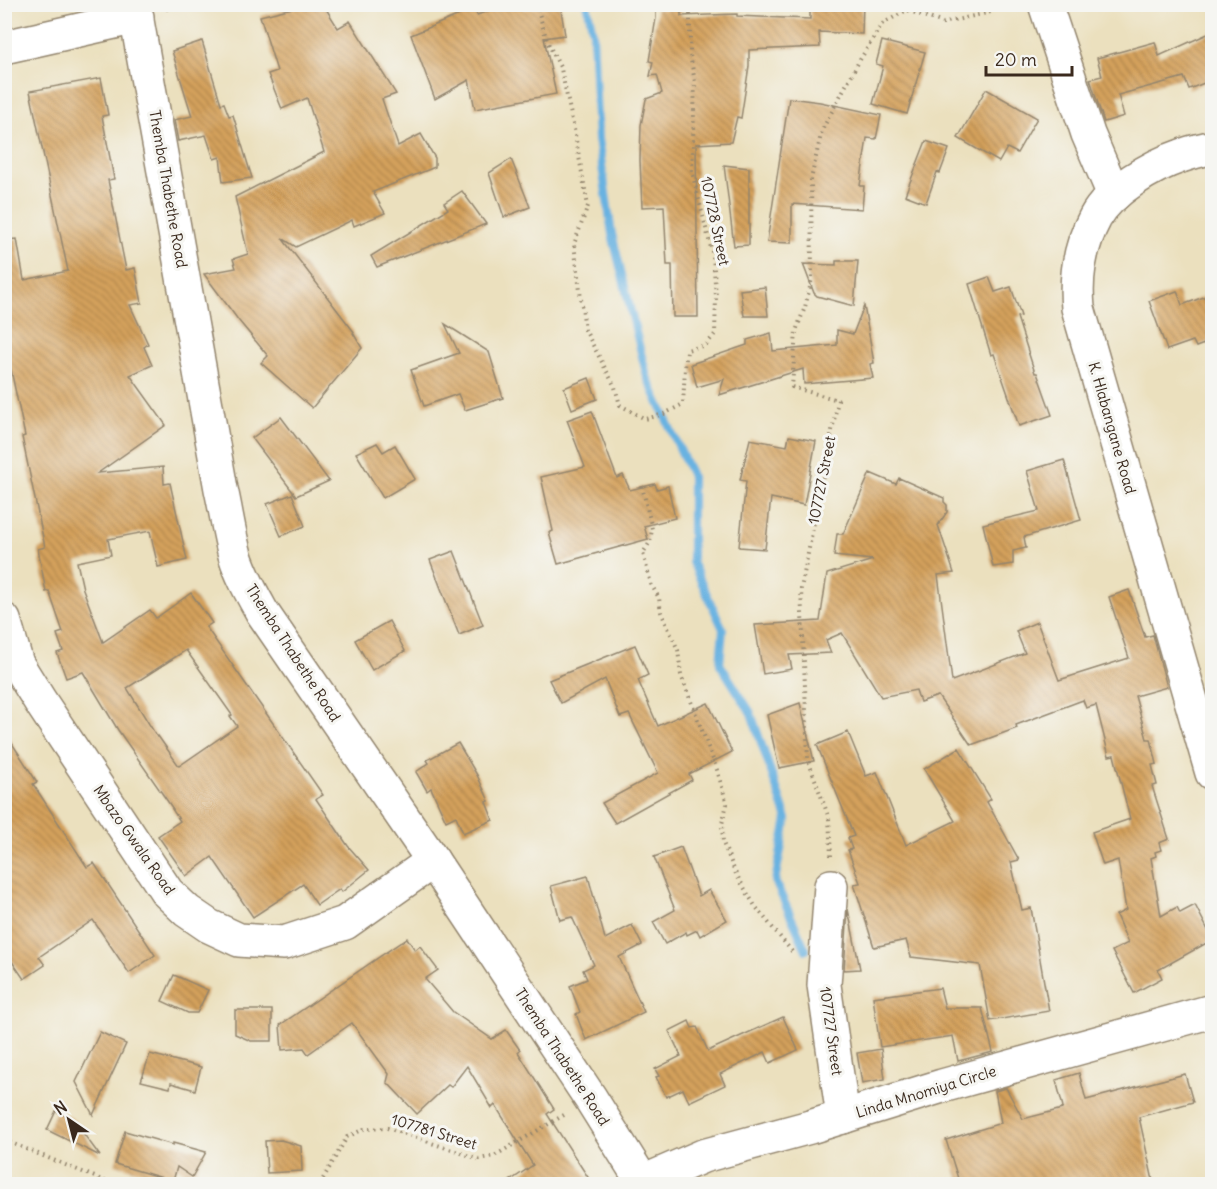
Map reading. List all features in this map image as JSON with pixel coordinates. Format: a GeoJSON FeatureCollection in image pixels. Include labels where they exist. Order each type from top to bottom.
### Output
{"type":"FeatureCollection","features":[{"type":"Feature","properties":{"kind":"street"},"geometry":{"type":"LineString","coordinates":[[1045,4],[1088,134],[1114,195]]}},
{"type":"Feature","properties":{"kind":"street"},"geometry":{"type":"LineString","coordinates":[[4,47],[135,11]]}},
{"type":"Feature","properties":{"kind":"street","name":"Themba Thabethe Road"},"geometry":{"type":"LineString","coordinates":[[135,11],[221,489],[235,555],[248,588],[262,612],[433,861],[591,1099],[643,1183]]}},
{"type":"Feature","properties":{"kind":"street","name":"K. Hlabangane Road"},"geometry":{"type":"LineString","coordinates":[[1212,147],[1182,155],[1159,165],[1133,180],[1114,195],[1096,216],[1081,254],[1076,291],[1078,308],[1212,773]]}},
{"type":"Feature","properties":{"kind":"street","name":"Mbazo Gwala Road"},"geometry":{"type":"LineString","coordinates":[[4,620],[17,664],[65,740],[167,892],[187,911],[209,926],[239,940],[284,943],[345,923],[433,861]]}},
{"type":"Feature","properties":{"kind":"street","name":"107727 Street"},"geometry":{"type":"LineString","coordinates":[[831,886],[824,985],[843,1117]]}},
{"type":"Feature","properties":{"kind":"street","name":"Linda Mnomiya Circle"},"geometry":{"type":"LineString","coordinates":[[643,1183],[703,1156],[843,1117],[942,1086],[1212,1011]]}},
{"type":"Feature","properties":{"kind":"path","name":"107728 Street"},"geometry":{"type":"LineString","coordinates":[[535,4],[547,41],[561,69],[588,206],[574,244],[585,330],[615,387],[620,405],[645,419],[664,414],[683,404],[687,350],[706,345],[715,334],[716,297],[713,256],[692,172],[695,82],[690,55],[690,4]]}},
{"type":"Feature","properties":{"kind":"path","name":"107727 Street"},"geometry":{"type":"LineString","coordinates":[[831,886],[829,818],[808,760],[801,589],[838,400],[792,387],[796,331],[812,279],[812,179],[822,130],[882,24],[907,10],[943,23],[991,12],[1005,4]]}},
{"type":"Feature","properties":{"kind":"path"},"geometry":{"type":"LineString","coordinates":[[642,486],[652,529],[650,542],[644,553],[649,576],[659,598],[661,612],[678,650],[681,675],[717,770],[727,804],[722,824],[723,843],[736,874],[755,906],[796,957],[824,985]]}},
{"type":"Feature","properties":{"kind":"path","name":"107781 Street"},"geometry":{"type":"LineString","coordinates":[[320,1185],[347,1137],[364,1129],[387,1128],[479,1159],[495,1156],[591,1099]]}},
{"type":"Feature","properties":{"kind":"path"},"geometry":{"type":"LineString","coordinates":[[4,1140],[112,1185]]}},
{"type":"Feature","properties":{"kind":"building"},"geometry":{"type":"Polygon","coordinates":[[[308,4],[323,4],[338,28],[350,21],[396,94],[382,99],[398,146],[421,134],[435,158],[435,167],[373,192],[385,213],[354,226],[352,220],[296,247],[282,238],[354,332],[362,348],[312,408],[261,363],[268,356],[204,274],[236,268],[233,259],[248,254],[235,197],[324,152],[307,98],[282,109],[268,74],[277,71],[260,16],[308,4]]]}},
{"type":"Feature","properties":{"kind":"building"},"geometry":{"type":"Polygon","coordinates":[[[507,4],[522,4],[524,9],[560,4],[565,35],[544,38],[556,94],[475,109],[469,80],[435,99],[411,35],[474,9],[477,15],[507,4]]]}},
{"type":"Feature","properties":{"kind":"building"},"geometry":{"type":"Polygon","coordinates":[[[810,4],[863,4],[862,34],[819,32],[820,47],[749,50],[749,66],[741,118],[737,117],[731,142],[696,144],[698,317],[673,317],[672,265],[667,265],[664,206],[642,207],[641,125],[646,99],[662,93],[657,75],[650,76],[653,62],[649,61],[656,9],[681,9],[681,16],[737,14],[737,16],[810,19],[810,4]]]}},
{"type":"Feature","properties":{"kind":"building"},"geometry":{"type":"Polygon","coordinates":[[[1212,32],[1212,80],[1189,89],[1184,77],[1118,95],[1124,116],[1104,122],[1090,79],[1102,76],[1097,58],[1155,42],[1159,56],[1212,32]]]}},
{"type":"Feature","properties":{"kind":"building"},"geometry":{"type":"Polygon","coordinates":[[[202,41],[221,104],[224,103],[229,116],[233,115],[252,178],[223,182],[220,157],[214,159],[206,135],[178,141],[174,120],[192,116],[172,51],[202,41]]]}},
{"type":"Feature","properties":{"kind":"building"},"geometry":{"type":"Polygon","coordinates":[[[882,41],[925,52],[907,114],[873,104],[883,66],[876,64],[882,41]]]}},
{"type":"Feature","properties":{"kind":"building"},"geometry":{"type":"Polygon","coordinates":[[[101,78],[108,115],[102,116],[114,179],[108,180],[126,270],[135,268],[142,303],[130,305],[148,344],[144,347],[152,365],[130,375],[166,425],[98,473],[163,467],[164,484],[170,483],[187,560],[158,567],[150,531],[108,539],[111,555],[77,562],[83,589],[103,642],[150,610],[156,618],[191,593],[212,623],[206,627],[323,795],[316,799],[348,846],[369,870],[342,892],[340,889],[317,905],[303,884],[253,917],[212,857],[186,876],[158,836],[180,821],[118,730],[83,672],[66,678],[57,653],[63,651],[57,634],[63,632],[49,591],[46,592],[38,549],[45,547],[4,337],[4,240],[17,239],[24,280],[68,271],[30,91],[101,78]],[[186,650],[127,688],[157,737],[179,766],[237,726],[230,716],[232,715],[186,650]]]}},
{"type":"Feature","properties":{"kind":"building"},"geometry":{"type":"Polygon","coordinates":[[[986,89],[1037,118],[1017,153],[1007,148],[999,162],[958,138],[986,89]]]}},
{"type":"Feature","properties":{"kind":"building"},"geometry":{"type":"Polygon","coordinates":[[[789,98],[881,115],[876,139],[867,138],[860,186],[864,186],[862,209],[792,204],[792,243],[767,242],[789,98]]]}},
{"type":"Feature","properties":{"kind":"building"},"geometry":{"type":"Polygon","coordinates":[[[926,141],[949,149],[940,173],[937,172],[926,203],[905,195],[926,141]]]}},
{"type":"Feature","properties":{"kind":"building"},"geometry":{"type":"Polygon","coordinates":[[[511,159],[530,207],[504,217],[489,173],[511,159]]]}},
{"type":"Feature","properties":{"kind":"building"},"geometry":{"type":"Polygon","coordinates":[[[724,165],[749,168],[749,245],[734,246],[724,165]]]}},
{"type":"Feature","properties":{"kind":"building"},"geometry":{"type":"Polygon","coordinates":[[[462,191],[486,224],[377,267],[371,256],[448,209],[444,203],[462,191]]]}},
{"type":"Feature","properties":{"kind":"building"},"geometry":{"type":"Polygon","coordinates":[[[836,261],[858,261],[854,306],[817,296],[803,264],[836,265],[836,261]]]}},
{"type":"Feature","properties":{"kind":"building"},"geometry":{"type":"Polygon","coordinates":[[[989,277],[995,292],[1011,287],[1021,316],[1017,317],[1035,373],[1037,373],[1052,415],[1019,426],[994,354],[991,355],[969,284],[989,277]]]}},
{"type":"Feature","properties":{"kind":"building"},"geometry":{"type":"Polygon","coordinates":[[[765,287],[768,316],[744,316],[740,290],[765,287]]]}},
{"type":"Feature","properties":{"kind":"building"},"geometry":{"type":"Polygon","coordinates":[[[1177,291],[1182,305],[1212,294],[1212,341],[1196,347],[1193,341],[1167,350],[1149,301],[1177,291]]]}},
{"type":"Feature","properties":{"kind":"building"},"geometry":{"type":"Polygon","coordinates":[[[864,306],[874,363],[870,364],[873,378],[804,384],[803,369],[719,395],[724,379],[697,387],[691,364],[747,345],[747,340],[771,333],[773,351],[837,345],[837,330],[853,334],[864,306]]]}},
{"type":"Feature","properties":{"kind":"building"},"geometry":{"type":"Polygon","coordinates":[[[445,324],[489,352],[503,398],[465,410],[458,394],[424,406],[411,370],[459,353],[445,324]]]}},
{"type":"Feature","properties":{"kind":"building"},"geometry":{"type":"Polygon","coordinates":[[[589,378],[597,399],[572,409],[564,388],[589,378]]]}},
{"type":"Feature","properties":{"kind":"building"},"geometry":{"type":"Polygon","coordinates":[[[592,411],[617,478],[623,475],[630,490],[655,484],[657,489],[668,486],[675,518],[644,526],[648,539],[558,564],[549,533],[553,531],[541,477],[585,467],[567,420],[592,411]]]}},
{"type":"Feature","properties":{"kind":"building"},"geometry":{"type":"Polygon","coordinates":[[[281,417],[329,481],[296,496],[252,438],[281,417]]]}},
{"type":"Feature","properties":{"kind":"building"},"geometry":{"type":"Polygon","coordinates":[[[789,436],[816,441],[804,505],[771,498],[765,549],[739,547],[746,481],[740,480],[750,439],[787,446],[789,436]]]}},
{"type":"Feature","properties":{"kind":"building"},"geometry":{"type":"Polygon","coordinates":[[[377,443],[383,452],[395,445],[415,479],[383,498],[356,453],[377,443]]]}},
{"type":"Feature","properties":{"kind":"building"},"geometry":{"type":"Polygon","coordinates":[[[1064,460],[1081,520],[1024,537],[1026,548],[1013,551],[1013,564],[993,567],[983,524],[1039,511],[1027,471],[1064,460]]]}},
{"type":"Feature","properties":{"kind":"building"},"geometry":{"type":"Polygon","coordinates":[[[870,473],[896,484],[899,478],[944,498],[947,505],[947,512],[938,525],[954,573],[938,575],[952,681],[1025,653],[1016,631],[1037,622],[1059,680],[1129,658],[1109,597],[1129,590],[1145,637],[1153,635],[1167,687],[1135,696],[1147,739],[1151,739],[1157,764],[1152,765],[1157,785],[1152,786],[1169,839],[1159,843],[1161,850],[1155,852],[1156,856],[1151,858],[1161,916],[1177,907],[1180,913],[1195,905],[1212,938],[1158,970],[1162,978],[1134,993],[1112,951],[1128,943],[1116,915],[1126,910],[1118,860],[1103,865],[1092,832],[1130,819],[1114,755],[1109,756],[1096,705],[1086,708],[1083,700],[971,745],[938,696],[920,702],[916,690],[881,697],[842,633],[826,640],[831,653],[789,655],[792,669],[763,674],[755,625],[820,621],[827,574],[873,560],[834,556],[837,534],[843,534],[870,473]]]}},
{"type":"Feature","properties":{"kind":"building"},"geometry":{"type":"Polygon","coordinates":[[[292,494],[305,526],[281,536],[267,504],[292,494]]]}},
{"type":"Feature","properties":{"kind":"building"},"geometry":{"type":"Polygon","coordinates":[[[454,551],[483,625],[459,635],[430,560],[454,551]]]}},
{"type":"Feature","properties":{"kind":"building"},"geometry":{"type":"Polygon","coordinates":[[[389,621],[405,651],[372,670],[355,640],[389,621]]]}},
{"type":"Feature","properties":{"kind":"building"},"geometry":{"type":"Polygon","coordinates":[[[635,645],[648,675],[638,680],[658,726],[708,703],[732,752],[689,774],[692,780],[615,823],[602,803],[658,773],[629,714],[620,717],[605,679],[561,703],[549,680],[635,645]]]}},
{"type":"Feature","properties":{"kind":"building"},"geometry":{"type":"Polygon","coordinates":[[[800,703],[814,761],[779,768],[767,715],[800,703]]]}},
{"type":"Feature","properties":{"kind":"building"},"geometry":{"type":"Polygon","coordinates":[[[4,731],[37,782],[33,784],[87,867],[94,863],[155,955],[129,973],[93,920],[39,957],[45,965],[24,979],[4,950],[4,731]]]}},
{"type":"Feature","properties":{"kind":"building"},"geometry":{"type":"Polygon","coordinates":[[[848,732],[866,776],[877,772],[906,845],[955,821],[924,769],[959,748],[991,799],[987,802],[1019,860],[1011,862],[1022,910],[1031,908],[1049,1011],[990,1021],[980,965],[911,957],[906,940],[874,947],[854,884],[860,883],[848,850],[852,849],[848,838],[854,836],[817,745],[848,732]]]}},
{"type":"Feature","properties":{"kind":"building"},"geometry":{"type":"Polygon","coordinates":[[[458,743],[489,801],[486,802],[493,820],[463,833],[456,816],[446,821],[431,788],[427,791],[416,772],[429,763],[427,760],[458,743]]]}},
{"type":"Feature","properties":{"kind":"building"},"geometry":{"type":"Polygon","coordinates":[[[681,847],[699,896],[709,890],[727,920],[700,936],[697,930],[687,935],[686,932],[665,944],[653,922],[675,910],[654,857],[681,847]]]}},
{"type":"Feature","properties":{"kind":"building"},"geometry":{"type":"Polygon","coordinates":[[[588,876],[605,939],[632,925],[642,945],[619,957],[644,1012],[586,1040],[576,1014],[580,1012],[570,986],[587,979],[583,970],[594,965],[572,917],[560,920],[551,886],[588,876]]]}},
{"type":"Feature","properties":{"kind":"building"},"geometry":{"type":"Polygon","coordinates":[[[848,909],[860,969],[844,970],[848,909]]]}},
{"type":"Feature","properties":{"kind":"building"},"geometry":{"type":"Polygon","coordinates":[[[407,938],[415,950],[420,946],[438,970],[425,979],[453,1012],[492,1039],[506,1030],[554,1109],[547,1114],[593,1185],[504,1185],[533,1165],[495,1105],[492,1108],[467,1066],[451,1087],[448,1085],[417,1114],[387,1082],[389,1074],[352,1023],[308,1054],[304,1048],[282,1050],[280,1025],[407,938]]]}},
{"type":"Feature","properties":{"kind":"building"},"geometry":{"type":"Polygon","coordinates":[[[174,975],[208,990],[197,1013],[188,1013],[162,1001],[174,975]]]}},
{"type":"Feature","properties":{"kind":"building"},"geometry":{"type":"Polygon","coordinates":[[[940,988],[945,1008],[982,1008],[993,1052],[958,1061],[953,1036],[880,1047],[873,997],[940,988]]]}},
{"type":"Feature","properties":{"kind":"building"},"geometry":{"type":"Polygon","coordinates":[[[235,1010],[272,1010],[272,1041],[251,1041],[235,1034],[235,1010]]]}},
{"type":"Feature","properties":{"kind":"building"},"geometry":{"type":"Polygon","coordinates":[[[783,1017],[798,1050],[770,1063],[765,1052],[720,1074],[725,1085],[689,1102],[683,1089],[666,1097],[656,1077],[659,1076],[655,1069],[681,1056],[669,1031],[689,1021],[692,1028],[697,1027],[708,1051],[783,1017]]]}},
{"type":"Feature","properties":{"kind":"building"},"geometry":{"type":"Polygon","coordinates":[[[100,1032],[126,1044],[93,1115],[76,1082],[100,1032]]]}},
{"type":"Feature","properties":{"kind":"building"},"geometry":{"type":"Polygon","coordinates":[[[881,1049],[885,1079],[862,1083],[857,1053],[881,1049]]]}},
{"type":"Feature","properties":{"kind":"building"},"geometry":{"type":"Polygon","coordinates":[[[150,1054],[201,1067],[195,1090],[171,1083],[170,1088],[141,1081],[150,1054]]]}},
{"type":"Feature","properties":{"kind":"building"},"geometry":{"type":"Polygon","coordinates":[[[1079,1073],[1086,1100],[1185,1074],[1193,1102],[1139,1117],[1154,1185],[960,1185],[946,1140],[1001,1123],[995,1091],[1006,1088],[1023,1119],[1062,1109],[1056,1080],[1079,1073]]]}},
{"type":"Feature","properties":{"kind":"building"},"geometry":{"type":"Polygon","coordinates":[[[56,1111],[72,1118],[100,1156],[47,1130],[56,1111]]]}},
{"type":"Feature","properties":{"kind":"building"},"geometry":{"type":"Polygon","coordinates":[[[125,1131],[206,1152],[192,1177],[177,1167],[173,1181],[115,1164],[125,1131]]]}},
{"type":"Feature","properties":{"kind":"building"},"geometry":{"type":"Polygon","coordinates":[[[281,1140],[301,1146],[302,1171],[267,1173],[265,1141],[281,1140]]]}},
{"type":"Feature","properties":{"kind":"waterway"},"geometry":{"type":"LineString","coordinates":[[587,4],[593,33],[598,139],[612,234],[647,377],[692,476],[692,562],[723,629],[720,664],[751,713],[787,819],[775,881],[806,950]]}}]}
